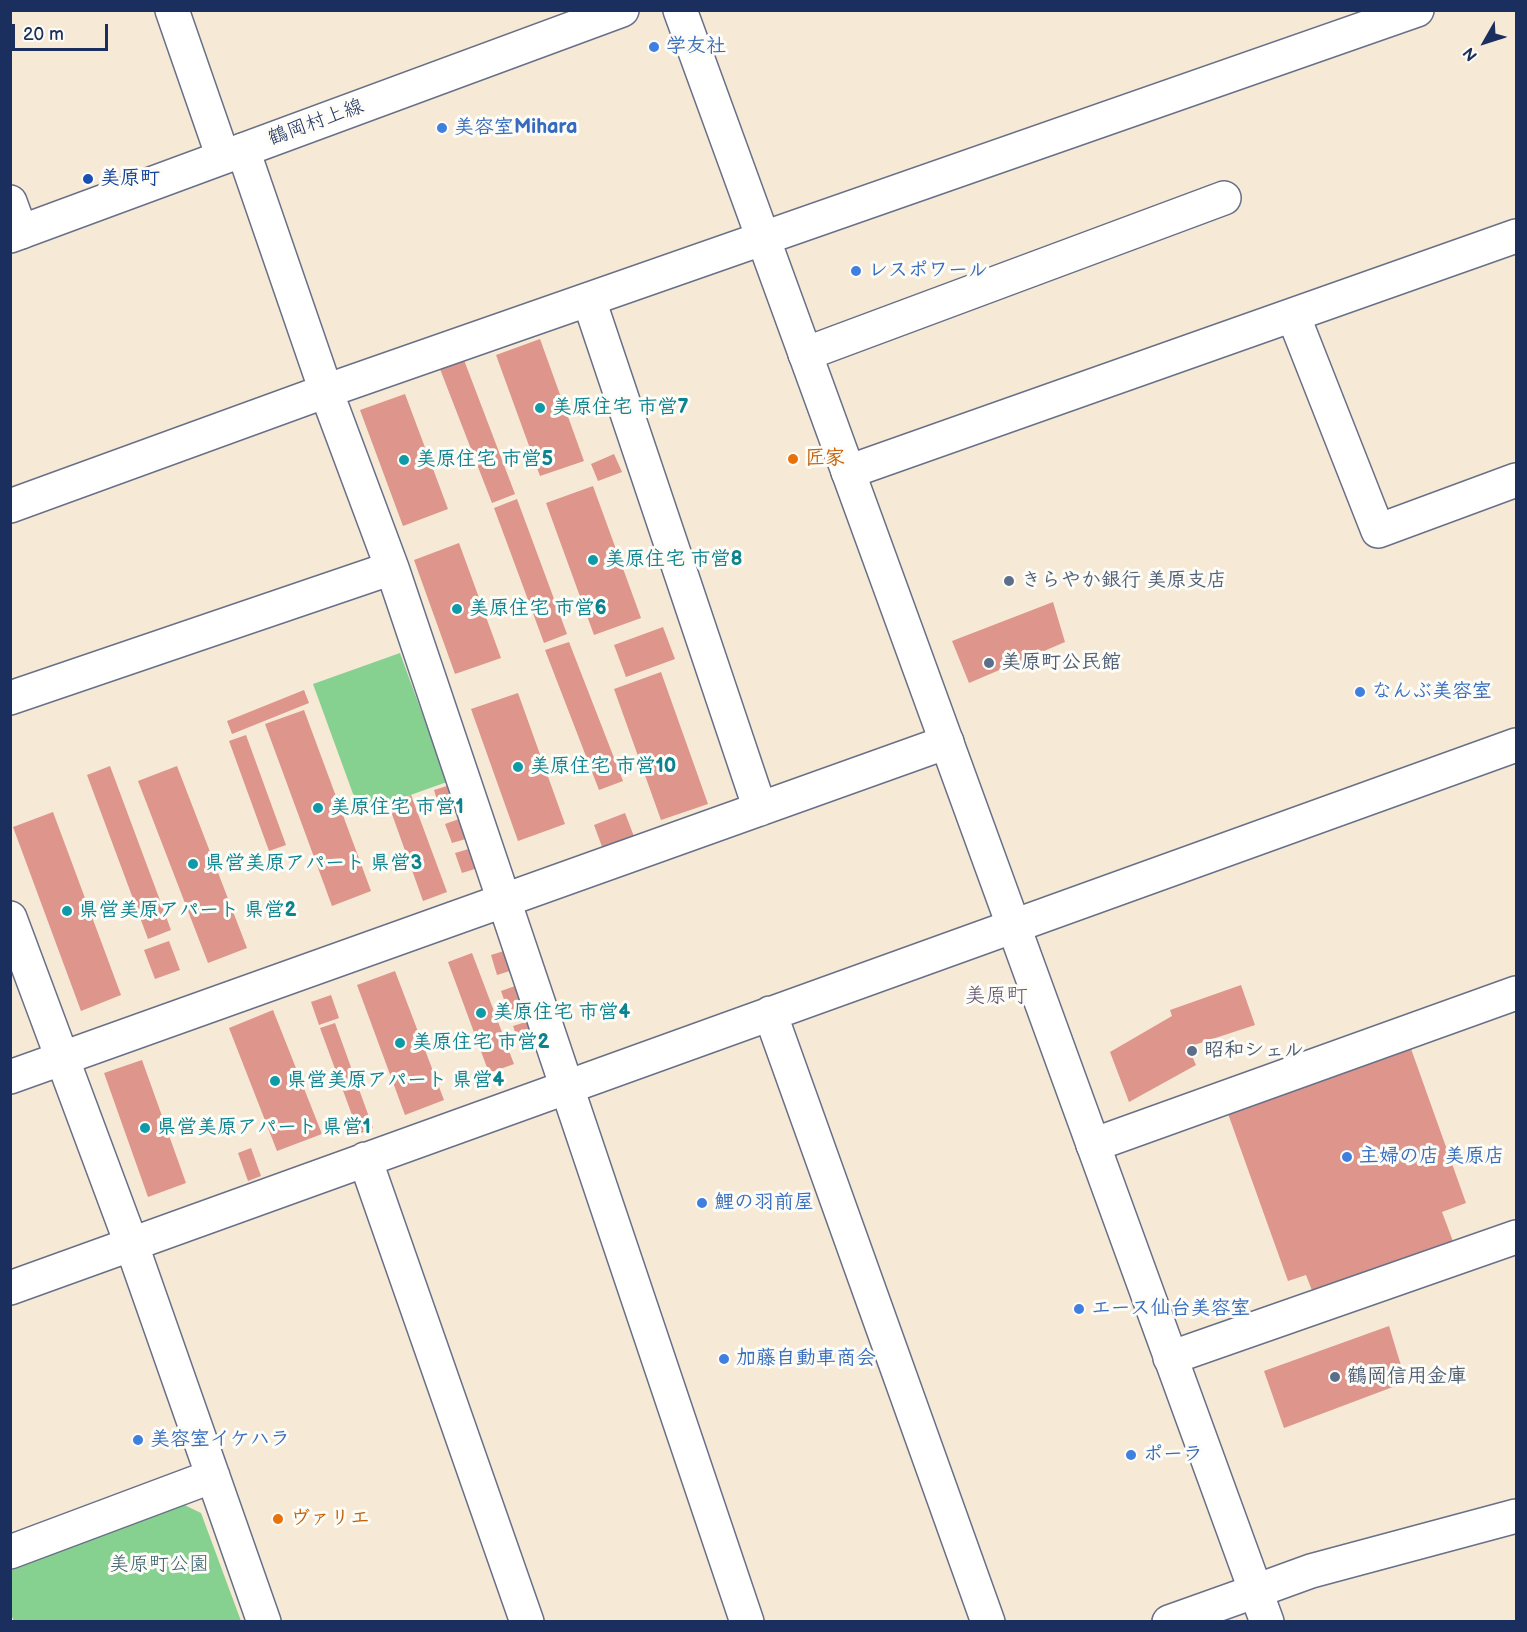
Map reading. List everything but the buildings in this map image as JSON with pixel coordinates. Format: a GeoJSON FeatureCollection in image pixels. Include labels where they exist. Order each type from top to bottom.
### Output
{"type":"FeatureCollection","features":[{"type":"Feature","properties":{"kind":"street"},"geometry":{"type":"LineString","coordinates":[[172,10],[233,154],[326,391],[392,568],[747,1622]]}},
{"type":"Feature","properties":{"kind":"street","name":"鶴岡村上線"},"geometry":{"type":"LineString","coordinates":[[14,223],[233,154],[622,10]]}},
{"type":"Feature","properties":{"kind":"street"},"geometry":{"type":"LineString","coordinates":[[680,10],[1267,1622]]}},
{"type":"Feature","properties":{"kind":"street"},"geometry":{"type":"LineString","coordinates":[[10,506],[326,391],[1417,10]]}},
{"type":"Feature","properties":{"kind":"street"},"geometry":{"type":"LineString","coordinates":[[805,354],[1224,198]]}},
{"type":"Feature","properties":{"kind":"street"},"geometry":{"type":"LineString","coordinates":[[848,472],[1516,236]]}},
{"type":"Feature","properties":{"kind":"street"},"geometry":{"type":"LineString","coordinates":[[589,300],[760,809]]}},
{"type":"Feature","properties":{"kind":"street"},"geometry":{"type":"LineString","coordinates":[[1293,315],[1378,531],[1516,480]]}},
{"type":"Feature","properties":{"kind":"street"},"geometry":{"type":"LineString","coordinates":[[10,698],[392,568]]}},
{"type":"Feature","properties":{"kind":"street"},"geometry":{"type":"LineString","coordinates":[[10,1077],[946,742]]}},
{"type":"Feature","properties":{"kind":"street"},"geometry":{"type":"LineString","coordinates":[[10,1288],[1516,745]]}},
{"type":"Feature","properties":{"kind":"street"},"geometry":{"type":"LineString","coordinates":[[10,918],[131,1243],[264,1622]]}},
{"type":"Feature","properties":{"kind":"street"},"geometry":{"type":"LineString","coordinates":[[1093,1145],[1516,993]]}},
{"type":"Feature","properties":{"kind":"street"},"geometry":{"type":"LineString","coordinates":[[770,1013],[988,1622]]}},
{"type":"Feature","properties":{"kind":"street"},"geometry":{"type":"LineString","coordinates":[[365,1159],[527,1622]]}},
{"type":"Feature","properties":{"kind":"street"},"geometry":{"type":"LineString","coordinates":[[1170,1358],[1516,1236]]}},
{"type":"Feature","properties":{"kind":"street"},"geometry":{"type":"LineString","coordinates":[[10,1552],[213,1476]]}},
{"type":"Feature","properties":{"kind":"street"},"geometry":{"type":"LineString","coordinates":[[1169,1622],[1311,1571],[1516,1516]]}},
{"type":"Feature","properties":{"kind":"green space"},"geometry":{"type":"Polygon","coordinates":[[[400,653],[447,782],[360,813],[313,684],[400,653]]]}},
{"type":"Feature","properties":{"kind":"green space","name":"美原町公園"},"geometry":{"type":"Polygon","coordinates":[[[172,1499],[201,1513],[241,1621],[14,1621],[10,1613],[10,1562],[172,1499]]]}},
{"type":"Feature","properties":{"kind":"place","name":"学友社"},"geometry":{"type":"Point","coordinates":[654,47]}},
{"type":"Feature","properties":{"kind":"place","name":"美容室Mihara"},"geometry":{"type":"Point","coordinates":[442,128]}},
{"type":"Feature","properties":{"kind":"place","name":"美原町"},"geometry":{"type":"Point","coordinates":[88,179]}},
{"type":"Feature","properties":{"kind":"place","name":"レスポワール"},"geometry":{"type":"Point","coordinates":[856,271]}},
{"type":"Feature","properties":{"kind":"place","name":"美原住宅 市営7"},"geometry":{"type":"Point","coordinates":[540,408]}},
{"type":"Feature","properties":{"kind":"place","name":"匠家"},"geometry":{"type":"Point","coordinates":[793,459]}},
{"type":"Feature","properties":{"kind":"place","name":"美原住宅 市営5"},"geometry":{"type":"Point","coordinates":[404,460]}},
{"type":"Feature","properties":{"kind":"place","name":"美原住宅 市営8"},"geometry":{"type":"Point","coordinates":[593,560]}},
{"type":"Feature","properties":{"kind":"place","name":"きらやか銀行 美原支店"},"geometry":{"type":"Point","coordinates":[1009,581]}},
{"type":"Feature","properties":{"kind":"place","name":"美原住宅 市営6"},"geometry":{"type":"Point","coordinates":[457,609]}},
{"type":"Feature","properties":{"kind":"place","name":"美原町公民館"},"geometry":{"type":"Point","coordinates":[989,663]}},
{"type":"Feature","properties":{"kind":"place","name":"なんぶ美容室"},"geometry":{"type":"Point","coordinates":[1360,692]}},
{"type":"Feature","properties":{"kind":"place","name":"美原住宅 市営10"},"geometry":{"type":"Point","coordinates":[518,767]}},
{"type":"Feature","properties":{"kind":"place","name":"美原住宅 市営1"},"geometry":{"type":"Point","coordinates":[318,808]}},
{"type":"Feature","properties":{"kind":"place","name":"県営美原アパート 県営3"},"geometry":{"type":"Point","coordinates":[193,864]}},
{"type":"Feature","properties":{"kind":"place","name":"県営美原アパート 県営2"},"geometry":{"type":"Point","coordinates":[67,911]}},
{"type":"Feature","properties":{"kind":"place","name":"美原住宅 市営4"},"geometry":{"type":"Point","coordinates":[481,1013]}},
{"type":"Feature","properties":{"kind":"place","name":"美原住宅 市営2"},"geometry":{"type":"Point","coordinates":[400,1043]}},
{"type":"Feature","properties":{"kind":"place","name":"昭和シェル"},"geometry":{"type":"Point","coordinates":[1192,1051]}},
{"type":"Feature","properties":{"kind":"place","name":"県営美原アパート 県営4"},"geometry":{"type":"Point","coordinates":[275,1081]}},
{"type":"Feature","properties":{"kind":"place","name":"県営美原アパート 県営1"},"geometry":{"type":"Point","coordinates":[145,1128]}},
{"type":"Feature","properties":{"kind":"place","name":"主婦の店 美原店"},"geometry":{"type":"Point","coordinates":[1347,1157]}},
{"type":"Feature","properties":{"kind":"place","name":"鯉の羽前屋"},"geometry":{"type":"Point","coordinates":[702,1203]}},
{"type":"Feature","properties":{"kind":"place","name":"エース仙台美容室"},"geometry":{"type":"Point","coordinates":[1079,1309]}},
{"type":"Feature","properties":{"kind":"place","name":"加藤自動車商会"},"geometry":{"type":"Point","coordinates":[724,1359]}},
{"type":"Feature","properties":{"kind":"place","name":"鶴岡信用金庫"},"geometry":{"type":"Point","coordinates":[1335,1377]}},
{"type":"Feature","properties":{"kind":"place","name":"美容室イケハラ"},"geometry":{"type":"Point","coordinates":[138,1440]}},
{"type":"Feature","properties":{"kind":"place","name":"ポーラ"},"geometry":{"type":"Point","coordinates":[1131,1455]}},
{"type":"Feature","properties":{"kind":"place","name":"ヴァリエ"},"geometry":{"type":"Point","coordinates":[278,1519]}},
{"type":"Feature","properties":{"kind":"district","name":"美原町"},"geometry":{"type":"Point","coordinates":[996,997]}}]}
